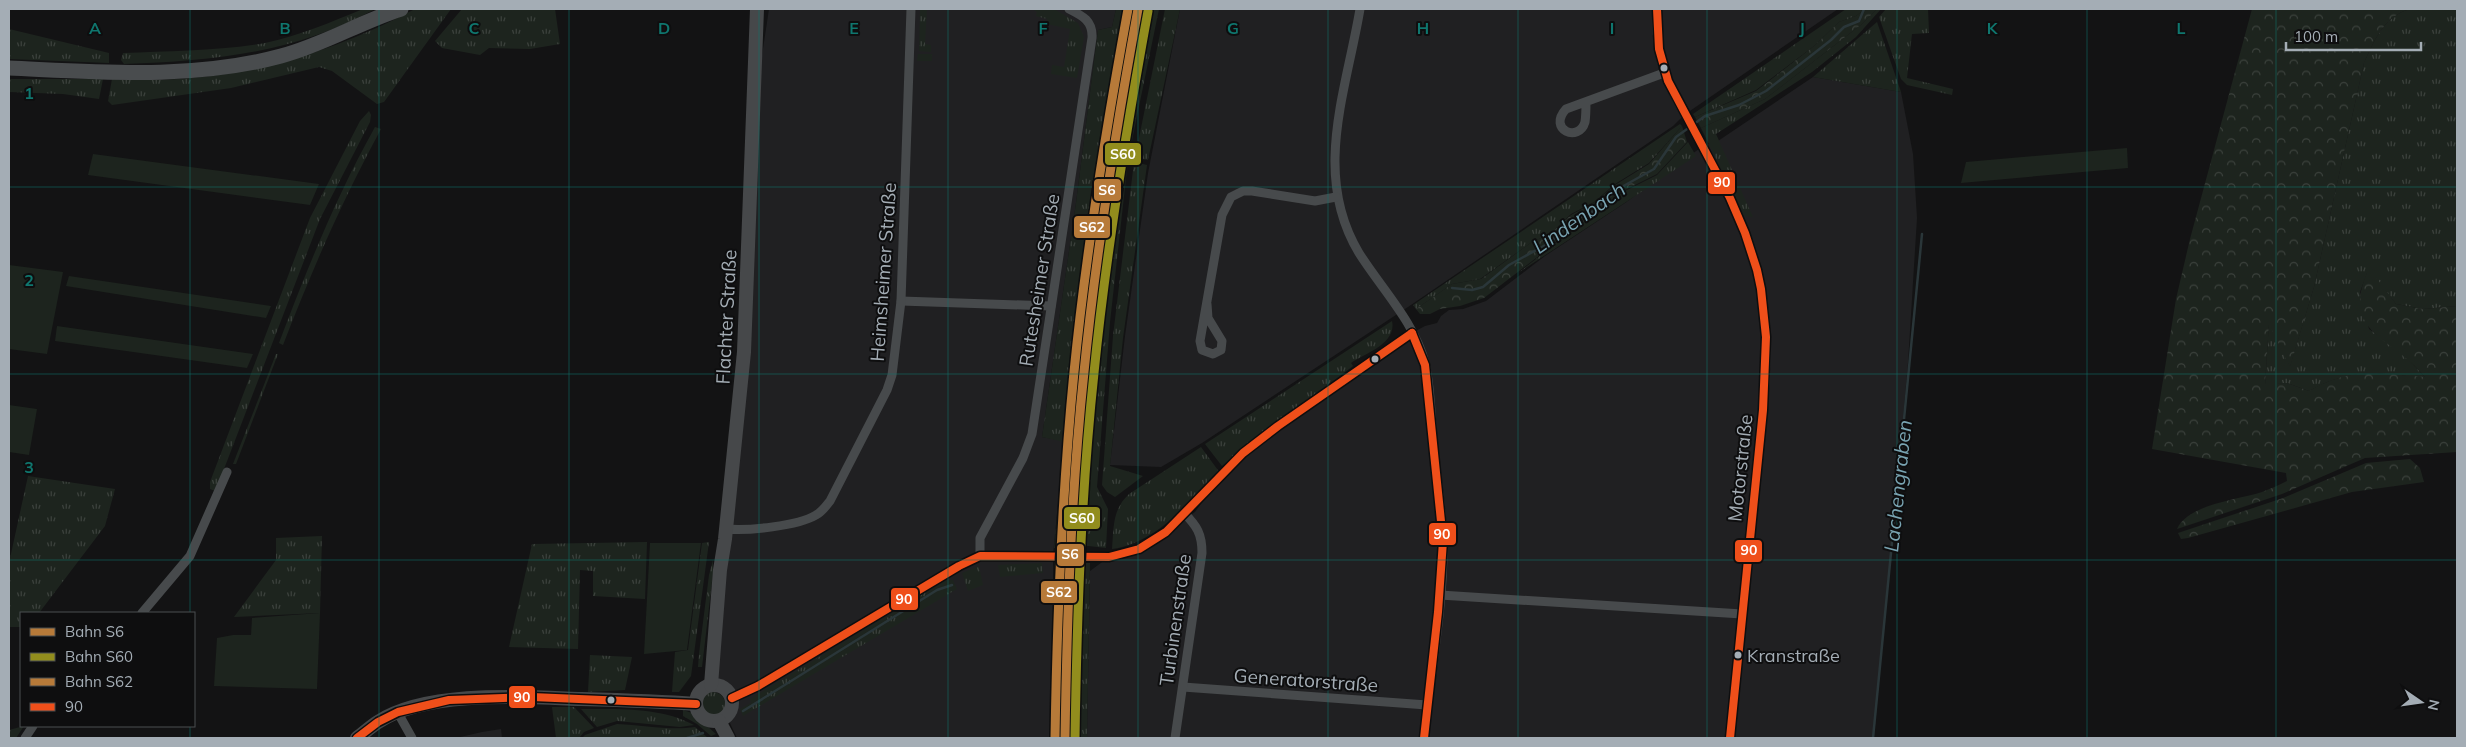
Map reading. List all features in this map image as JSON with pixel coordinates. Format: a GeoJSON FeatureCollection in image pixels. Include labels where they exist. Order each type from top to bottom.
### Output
{"type":"FeatureCollection","features":[{"type":"Feature","properties":{"kind":"main road","name":"Flachter Straße"},"geometry":{"type":"LineString","coordinates":[[711,685],[719,580],[744,352],[757,9]]}},
{"type":"Feature","properties":{"kind":"main road"},"geometry":{"type":"LineString","coordinates":[[9,68],[136,73],[182,72],[227,68],[281,56],[314,46],[395,10]]}},
{"type":"Feature","properties":{"kind":"main road"},"geometry":{"type":"LineString","coordinates":[[711,685],[724,688],[732,698],[730,712],[719,721],[710,721],[703,718],[698,712],[696,704],[698,693],[711,685]]}},
{"type":"Feature","properties":{"kind":"main road"},"geometry":{"type":"LineString","coordinates":[[357,738],[379,721],[398,713],[421,705],[461,699],[498,697],[696,704]]}},
{"type":"Feature","properties":{"kind":"main road"},"geometry":{"type":"LineString","coordinates":[[719,721],[728,738]]}},
{"type":"Feature","properties":{"kind":"street","name":"Heimsheimer Straße"},"geometry":{"type":"LineString","coordinates":[[726,529],[756,529],[818,515],[826,506],[888,390],[892,375],[901,301],[911,9]]}},
{"type":"Feature","properties":{"kind":"street","name":"Rutesheimer Straße"},"geometry":{"type":"LineString","coordinates":[[980,556],[980,545],[984,531],[1023,458],[1032,434],[1092,38],[1092,27],[1088,21],[1069,9]]}},
{"type":"Feature","properties":{"kind":"street"},"geometry":{"type":"LineString","coordinates":[[1360,9],[1334,161],[1336,197],[1349,236],[1412,332],[1421,351],[1426,374],[1443,541],[1440,595],[1424,738]]}},
{"type":"Feature","properties":{"kind":"street","name":"Motorstraße"},"geometry":{"type":"LineString","coordinates":[[1657,9],[1657,34],[1664,73],[1746,232],[1755,262],[1765,318],[1765,380],[1730,738]]}},
{"type":"Feature","properties":{"kind":"street"},"geometry":{"type":"LineString","coordinates":[[1586,102],[1664,73]]}},
{"type":"Feature","properties":{"kind":"street"},"geometry":{"type":"LineString","coordinates":[[1207,304],[1208,318],[1222,341],[1220,350],[1213,354],[1205,353],[1200,346],[1207,304],[1222,215],[1231,198],[1241,192],[1252,190],[1315,201],[1336,197]]}},
{"type":"Feature","properties":{"kind":"street"},"geometry":{"type":"LineString","coordinates":[[901,301],[1051,306]]}},
{"type":"Feature","properties":{"kind":"street"},"geometry":{"type":"LineString","coordinates":[[732,698],[758,686],[959,566],[980,556],[1100,557],[1122,554],[1156,540],[1243,453],[1412,332]]}},
{"type":"Feature","properties":{"kind":"street"},"geometry":{"type":"LineString","coordinates":[[143,612],[190,556],[227,472]]}},
{"type":"Feature","properties":{"kind":"street","name":"Turbinenstraße"},"geometry":{"type":"LineString","coordinates":[[1175,738],[1202,553],[1198,526],[1184,513]]}},
{"type":"Feature","properties":{"kind":"street"},"geometry":{"type":"LineString","coordinates":[[1440,595],[1742,614]]}},
{"type":"Feature","properties":{"kind":"street","name":"Generatorstraße"},"geometry":{"type":"LineString","coordinates":[[1183,687],[1427,705]]}},
{"type":"Feature","properties":{"kind":"street"},"geometry":{"type":"LineString","coordinates":[[398,713],[412,738]]}},
{"type":"Feature","properties":{"kind":"street"},"geometry":{"type":"LineString","coordinates":[[25,738],[33,727]]}},
{"type":"Feature","properties":{"kind":"shaded area"},"geometry":{"type":"Polygon","coordinates":[[[769,9],[1116,9],[1112,27],[1098,30],[1076,203],[1042,437],[1064,441],[1053,555],[1053,738],[737,738],[729,721],[734,709],[735,697],[726,684],[714,677],[725,539],[752,122],[769,9]]]}},
{"type":"Feature","properties":{"kind":"shaded area"},"geometry":{"type":"Polygon","coordinates":[[[1135,9],[1148,9],[1142,36],[1099,314],[1080,545],[1066,545],[1071,442],[1101,181],[1135,9]]]}},
{"type":"Feature","properties":{"kind":"shaded area"},"geometry":{"type":"Polygon","coordinates":[[[1180,9],[1838,9],[1684,115],[1673,126],[1408,307],[1202,443],[1161,467],[1110,465],[1125,336],[1148,173],[1180,9]]]}},
{"type":"Feature","properties":{"kind":"shaded area"},"geometry":{"type":"Polygon","coordinates":[[[1813,77],[1901,92],[1913,154],[1917,218],[1908,363],[1874,738],[1087,738],[1090,571],[1109,557],[1122,554],[1166,532],[1195,512],[1224,472],[1243,453],[1412,333],[1425,326],[1437,323],[1441,316],[1449,310],[1463,309],[1486,301],[1545,256],[1625,203],[1703,146],[1718,141],[1813,77]]]}},
{"type":"Feature","properties":{"kind":"shaded area"},"geometry":{"type":"Polygon","coordinates":[[[1066,563],[1079,563],[1075,697],[1061,692],[1066,563]]]}},
{"type":"Feature","properties":{"kind":"shaded area"},"geometry":{"type":"Polygon","coordinates":[[[501,729],[502,738],[456,738],[482,732],[501,729]]]}},
{"type":"Feature","properties":{"kind":"green space"},"geometry":{"type":"Polygon","coordinates":[[[363,9],[375,9],[315,36],[253,52],[157,63],[124,64],[121,60],[123,53],[212,49],[265,43],[303,33],[363,9]]]}},
{"type":"Feature","properties":{"kind":"green space"},"geometry":{"type":"Polygon","coordinates":[[[415,9],[451,9],[384,102],[377,104],[332,71],[319,67],[231,88],[112,105],[108,101],[112,79],[192,78],[231,73],[269,65],[343,42],[415,9]]]}},
{"type":"Feature","properties":{"kind":"green space"},"geometry":{"type":"Polygon","coordinates":[[[462,9],[555,9],[560,44],[530,49],[489,48],[480,55],[442,48],[435,41],[462,9]]]}},
{"type":"Feature","properties":{"kind":"green space"},"geometry":{"type":"Polygon","coordinates":[[[920,9],[927,9],[925,44],[931,45],[931,52],[919,51],[920,9]]]}},
{"type":"Feature","properties":{"kind":"green space"},"geometry":{"type":"Polygon","coordinates":[[[1032,9],[1054,9],[1078,23],[1084,37],[1077,78],[1051,74],[1052,65],[1064,67],[1070,29],[1047,24],[1047,19],[1036,16],[1037,12],[1032,9]]]}},
{"type":"Feature","properties":{"kind":"green space"},"geometry":{"type":"Polygon","coordinates":[[[1116,9],[1135,9],[1101,181],[1071,442],[1065,549],[1054,548],[1064,442],[1042,437],[1076,203],[1098,30],[1112,27],[1116,9]]]}},
{"type":"Feature","properties":{"kind":"green space"},"geometry":{"type":"Polygon","coordinates":[[[1148,9],[1159,9],[1128,160],[1110,322],[1097,487],[1108,509],[1106,548],[1080,545],[1104,276],[1122,142],[1148,9]]]}},
{"type":"Feature","properties":{"kind":"green space"},"geometry":{"type":"Polygon","coordinates":[[[1165,9],[1180,9],[1148,160],[1135,158],[1165,9]]]}},
{"type":"Feature","properties":{"kind":"green space"},"geometry":{"type":"Polygon","coordinates":[[[1846,9],[1865,9],[1856,16],[1839,22],[1814,46],[1756,90],[1695,117],[1693,114],[1846,9]]]}},
{"type":"Feature","properties":{"kind":"green space"},"geometry":{"type":"Polygon","coordinates":[[[1865,9],[1877,9],[1862,24],[1765,99],[1701,128],[1695,117],[1756,91],[1814,46],[1839,22],[1856,16],[1865,9]]]}},
{"type":"Feature","properties":{"kind":"green space"},"geometry":{"type":"Polygon","coordinates":[[[1877,9],[1881,9],[1856,37],[1812,72],[1716,134],[1753,217],[1744,216],[1701,128],[1765,99],[1862,24],[1877,9]]]}},
{"type":"Feature","properties":{"kind":"green space"},"geometry":{"type":"Polygon","coordinates":[[[1886,9],[1928,9],[1929,33],[1912,34],[1907,78],[1953,89],[1952,95],[1907,85],[1901,79],[1879,17],[1886,9]]]}},
{"type":"Feature","properties":{"kind":"green space"},"geometry":{"type":"Polygon","coordinates":[[[2252,9],[2410,9],[2393,17],[2381,30],[2364,63],[2314,287],[2290,367],[2269,324],[2265,384],[2287,383],[2309,391],[2325,383],[2353,375],[2379,374],[2425,377],[2412,363],[2373,332],[2365,320],[2360,307],[2361,290],[2369,268],[2396,304],[2423,309],[2457,306],[2457,452],[2365,458],[2282,494],[2177,529],[2183,521],[2202,508],[2262,492],[2287,481],[2286,473],[2152,449],[2176,299],[2190,239],[2252,9]]]}},
{"type":"Feature","properties":{"kind":"green space"},"geometry":{"type":"Polygon","coordinates":[[[2410,9],[2457,9],[2457,306],[2423,309],[2396,304],[2381,285],[2367,273],[2360,292],[2369,329],[2403,354],[2426,378],[2380,374],[2353,375],[2324,383],[2309,391],[2287,383],[2265,385],[2269,322],[2290,366],[2314,287],[2364,63],[2381,30],[2393,17],[2410,9]]]}},
{"type":"Feature","properties":{"kind":"green space"},"geometry":{"type":"Polygon","coordinates":[[[1877,22],[1901,92],[1813,77],[1877,22]]]}},
{"type":"Feature","properties":{"kind":"green space"},"geometry":{"type":"Polygon","coordinates":[[[9,29],[109,53],[109,63],[9,59],[9,29]]]}},
{"type":"Feature","properties":{"kind":"green space"},"geometry":{"type":"Polygon","coordinates":[[[918,54],[932,54],[932,61],[917,61],[918,54]]]}},
{"type":"Feature","properties":{"kind":"green space"},"geometry":{"type":"Polygon","coordinates":[[[9,79],[103,79],[99,99],[63,94],[9,92],[9,79]]]}},
{"type":"Feature","properties":{"kind":"green space"},"geometry":{"type":"Polygon","coordinates":[[[369,111],[371,115],[370,122],[320,219],[215,491],[210,489],[210,482],[310,218],[360,121],[369,111]]]}},
{"type":"Feature","properties":{"kind":"green space"},"geometry":{"type":"Polygon","coordinates":[[[1680,124],[1682,126],[1649,163],[1615,184],[1594,202],[1571,214],[1550,234],[1532,242],[1480,279],[1452,284],[1416,309],[1413,305],[1680,124]]]}},
{"type":"Feature","properties":{"kind":"green space"},"geometry":{"type":"Polygon","coordinates":[[[1682,126],[1687,142],[1657,174],[1623,191],[1593,215],[1569,227],[1553,245],[1484,298],[1460,306],[1440,309],[1430,314],[1420,314],[1416,309],[1452,284],[1481,279],[1532,242],[1550,234],[1571,215],[1593,203],[1615,185],[1649,164],[1682,126]]]}},
{"type":"Feature","properties":{"kind":"green space"},"geometry":{"type":"Polygon","coordinates":[[[375,127],[381,129],[328,236],[283,345],[279,343],[311,261],[347,180],[375,127]]]}},
{"type":"Feature","properties":{"kind":"green space"},"geometry":{"type":"Polygon","coordinates":[[[1688,142],[1696,156],[1518,273],[1554,245],[1569,227],[1593,216],[1623,192],[1657,175],[1688,142]]]}},
{"type":"Feature","properties":{"kind":"green space"},"geometry":{"type":"Polygon","coordinates":[[[2127,148],[2128,168],[1961,183],[1966,162],[2127,148]]]}},
{"type":"Feature","properties":{"kind":"green space"},"geometry":{"type":"Polygon","coordinates":[[[93,154],[319,184],[310,205],[88,175],[93,154]]]}},
{"type":"Feature","properties":{"kind":"green space"},"geometry":{"type":"Polygon","coordinates":[[[1134,162],[1147,165],[1123,338],[1110,466],[1143,476],[1115,497],[1107,492],[1102,485],[1113,336],[1134,162]]]}},
{"type":"Feature","properties":{"kind":"green space"},"geometry":{"type":"Polygon","coordinates":[[[9,265],[63,272],[47,354],[9,349],[9,265]]]}},
{"type":"Feature","properties":{"kind":"green space"},"geometry":{"type":"Polygon","coordinates":[[[69,276],[271,306],[266,318],[66,286],[69,276]]]}},
{"type":"Feature","properties":{"kind":"green space"},"geometry":{"type":"Polygon","coordinates":[[[1392,321],[1390,336],[1385,342],[1351,363],[1353,366],[1222,466],[1205,444],[1392,321]]]}},
{"type":"Feature","properties":{"kind":"green space"},"geometry":{"type":"Polygon","coordinates":[[[57,326],[253,354],[247,368],[55,341],[57,326]]]}},
{"type":"Feature","properties":{"kind":"green space"},"geometry":{"type":"Polygon","coordinates":[[[276,354],[278,354],[236,464],[233,464],[276,354]]]}},
{"type":"Feature","properties":{"kind":"green space"},"geometry":{"type":"Polygon","coordinates":[[[9,405],[37,409],[29,455],[9,452],[9,405]]]}},
{"type":"Feature","properties":{"kind":"green space"},"geometry":{"type":"Polygon","coordinates":[[[1201,447],[1220,473],[1158,530],[1143,539],[1112,549],[1115,519],[1123,500],[1129,494],[1201,447]]]}},
{"type":"Feature","properties":{"kind":"green space"},"geometry":{"type":"Polygon","coordinates":[[[2410,459],[2420,468],[2424,482],[2352,492],[2188,538],[2181,539],[2178,533],[2283,498],[2366,463],[2410,459]]]}},
{"type":"Feature","properties":{"kind":"green space"},"geometry":{"type":"Polygon","coordinates":[[[28,476],[115,489],[105,526],[40,612],[20,612],[20,627],[9,627],[9,563],[28,476]]]}},
{"type":"Feature","properties":{"kind":"green space"},"geometry":{"type":"Polygon","coordinates":[[[322,536],[320,613],[234,617],[276,560],[276,538],[322,536]]]}},
{"type":"Feature","properties":{"kind":"green space"},"geometry":{"type":"Polygon","coordinates":[[[647,542],[645,599],[593,596],[593,571],[580,570],[578,649],[509,647],[532,544],[647,542]]]}},
{"type":"Feature","properties":{"kind":"green space"},"geometry":{"type":"Polygon","coordinates":[[[709,542],[691,676],[679,692],[672,692],[675,652],[688,650],[702,543],[709,542]]]}},
{"type":"Feature","properties":{"kind":"green space"},"geometry":{"type":"Polygon","coordinates":[[[650,543],[701,543],[687,650],[644,654],[650,543]]]}},
{"type":"Feature","properties":{"kind":"green space"},"geometry":{"type":"Polygon","coordinates":[[[713,560],[702,667],[698,667],[709,575],[713,560]]]}},
{"type":"Feature","properties":{"kind":"green space"},"geometry":{"type":"Polygon","coordinates":[[[1054,560],[1066,563],[1060,738],[1053,738],[1054,560]]]}},
{"type":"Feature","properties":{"kind":"green space"},"geometry":{"type":"Polygon","coordinates":[[[1042,563],[1043,573],[1000,577],[998,565],[1042,563]]]}},
{"type":"Feature","properties":{"kind":"green space"},"geometry":{"type":"Polygon","coordinates":[[[1079,563],[1090,563],[1087,738],[1074,738],[1079,563]]]}},
{"type":"Feature","properties":{"kind":"green space"},"geometry":{"type":"Polygon","coordinates":[[[979,566],[983,585],[968,591],[962,573],[979,566]]]}},
{"type":"Feature","properties":{"kind":"green space"},"geometry":{"type":"Polygon","coordinates":[[[946,580],[953,580],[957,589],[743,716],[740,709],[751,703],[750,699],[946,580]]]}},
{"type":"Feature","properties":{"kind":"green space"},"geometry":{"type":"Polygon","coordinates":[[[320,613],[317,689],[214,686],[217,638],[233,635],[251,635],[252,618],[320,613]]]}},
{"type":"Feature","properties":{"kind":"green space"},"geometry":{"type":"Polygon","coordinates":[[[590,655],[632,657],[625,690],[588,692],[590,655]]]}},
{"type":"Feature","properties":{"kind":"green space"},"geometry":{"type":"Polygon","coordinates":[[[713,692],[718,693],[724,699],[724,709],[718,715],[713,716],[708,715],[702,709],[701,704],[702,699],[708,693],[713,692]]]}},
{"type":"Feature","properties":{"kind":"green space"},"geometry":{"type":"Polygon","coordinates":[[[552,707],[574,707],[594,728],[584,732],[579,738],[556,738],[552,707]]]}},
{"type":"Feature","properties":{"kind":"green space"},"geometry":{"type":"Polygon","coordinates":[[[581,709],[624,709],[654,712],[681,719],[694,725],[680,727],[617,721],[597,727],[581,709]]]}},
{"type":"Feature","properties":{"kind":"green space"},"geometry":{"type":"Polygon","coordinates":[[[683,710],[692,713],[716,734],[711,736],[697,724],[683,716],[683,710]]]}},
{"type":"Feature","properties":{"kind":"green space"},"geometry":{"type":"Polygon","coordinates":[[[617,724],[667,728],[695,727],[708,738],[582,738],[585,735],[617,724]]]}},
{"type":"Feature","properties":{"kind":"green space"},"geometry":{"type":"Polygon","coordinates":[[[23,727],[16,738],[9,738],[9,730],[23,727]]]}},
{"type":"Feature","properties":{"kind":"waterway","name":"Lindenbach"},"geometry":{"type":"LineString","coordinates":[[1452,288],[1472,290],[1483,287],[1509,265],[1551,242],[1570,221],[1592,212],[1618,189],[1654,169],[1676,137],[1705,116],[1739,105],[1766,91],[1831,40],[1844,27],[1859,21],[1864,9]]}},
{"type":"Feature","properties":{"kind":"waterway","name":"Lachengraben"},"geometry":{"type":"LineString","coordinates":[[1873,738],[1922,234]]}},
{"type":"Feature","properties":{"kind":"waterway","name":"Lindenbach"},"geometry":{"type":"LineString","coordinates":[[743,711],[937,590],[952,585]]}},
{"type":"Feature","properties":{"kind":"waterway","name":"Lindenbach"},"geometry":{"type":"LineString","coordinates":[[687,738],[703,733]]}},
{"type":"Feature","properties":{"kind":"rail line","name":"S62"},"geometry":{"type":"LineString","coordinates":[[1055,738],[1061,554],[1074,372],[1097,190],[1128,9]]}},
{"type":"Feature","properties":{"kind":"rail line","name":"S6"},"geometry":{"type":"LineString","coordinates":[[1065,738],[1070,555],[1084,372],[1107,190],[1138,9]]}},
{"type":"Feature","properties":{"kind":"rail line","name":"S60"},"geometry":{"type":"LineString","coordinates":[[1075,738],[1080,555],[1094,373],[1117,191],[1148,11]]}},
{"type":"Feature","properties":{"kind":"transit line","name":"90"},"geometry":{"type":"LineString","coordinates":[[1657,9],[1659,49],[1668,81],[1730,198],[1745,233],[1761,289],[1766,337],[1763,410],[1730,738]]}},
{"type":"Feature","properties":{"kind":"transit line","name":"90"},"geometry":{"type":"LineString","coordinates":[[1412,333],[1425,365],[1443,541],[1438,612],[1424,738]]}},
{"type":"Feature","properties":{"kind":"transit line","name":"90"},"geometry":{"type":"LineString","coordinates":[[732,698],[758,686],[959,566],[980,556],[1109,557],[1139,549],[1166,532],[1243,453],[1278,426],[1412,333]]}},
{"type":"Feature","properties":{"kind":"transit line","name":"90"},"geometry":{"type":"LineString","coordinates":[[357,738],[378,722],[398,712],[449,700],[532,697],[696,704]]}},
{"type":"Feature","properties":{"kind":"place","name":"Kranstraße"},"geometry":{"type":"Point","coordinates":[1738,655]}}]}
